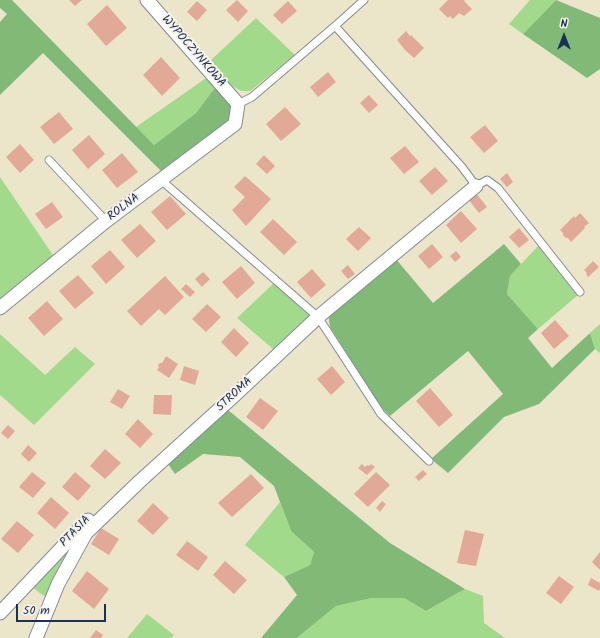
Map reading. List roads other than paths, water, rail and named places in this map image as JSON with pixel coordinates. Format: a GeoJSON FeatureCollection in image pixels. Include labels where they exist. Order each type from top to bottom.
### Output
{"type":"FeatureCollection","features":[{"type":"Feature","properties":{"kind":"street","name":"WYPOCZYNKOWA"},"geometry":{"type":"LineString","coordinates":[[147,0],[238,104]]}},
{"type":"Feature","properties":{"kind":"street","name":"ROLNA"},"geometry":{"type":"LineString","coordinates":[[0,308],[106,221],[235,124],[238,104]]}},
{"type":"Feature","properties":{"kind":"street","name":"STROMA"},"geometry":{"type":"LineString","coordinates":[[36,638],[58,584],[86,533],[114,500],[236,394],[318,317],[476,186]]}},
{"type":"Feature","properties":{"kind":"street","name":"PTASIA"},"geometry":{"type":"LineString","coordinates":[[0,613],[88,520],[114,500],[155,455]]}},
{"type":"Feature","properties":{"kind":"lane"},"geometry":{"type":"LineString","coordinates":[[238,104],[252,97],[364,0]]}},
{"type":"Feature","properties":{"kind":"lane"},"geometry":{"type":"LineString","coordinates":[[335,26],[462,167],[476,186],[487,180],[498,188],[580,292]]}},
{"type":"Feature","properties":{"kind":"lane"},"geometry":{"type":"LineString","coordinates":[[49,160],[106,221]]}},
{"type":"Feature","properties":{"kind":"lane"},"geometry":{"type":"LineString","coordinates":[[161,180],[318,317],[381,414],[429,461]]}}]}
